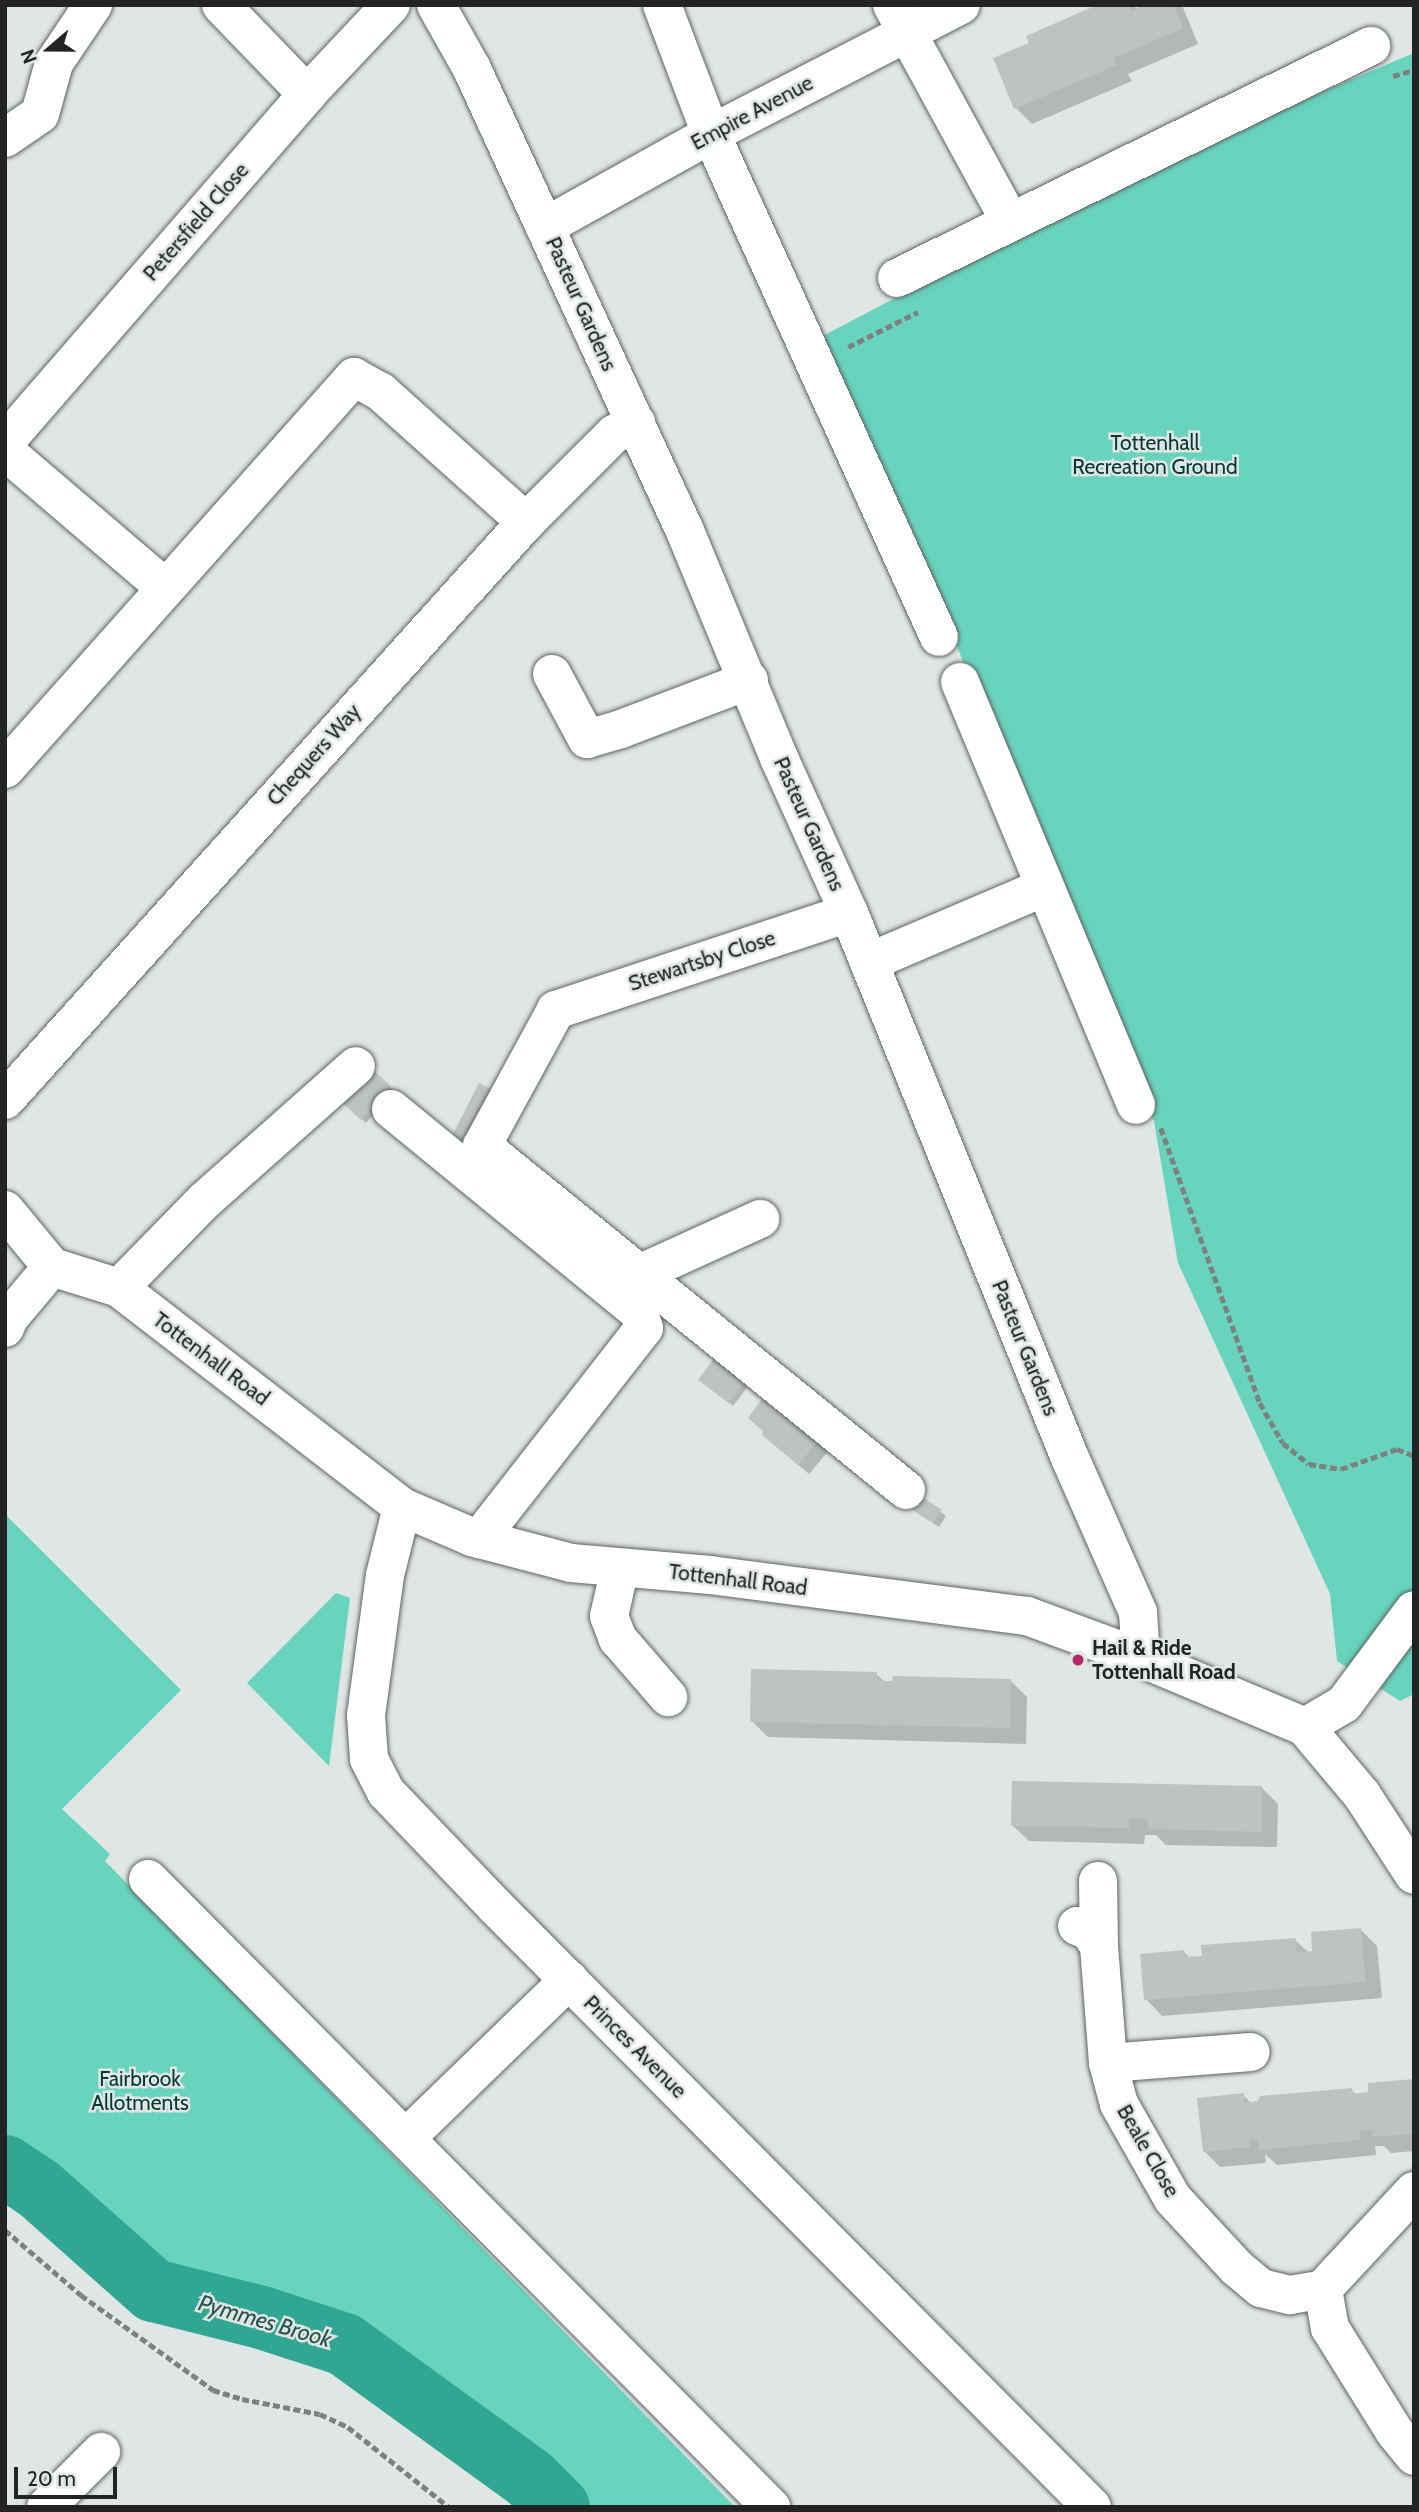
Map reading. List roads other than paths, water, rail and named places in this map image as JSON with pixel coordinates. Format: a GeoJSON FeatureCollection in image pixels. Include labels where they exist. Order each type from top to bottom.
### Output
{"type":"FeatureCollection","features":[{"type":"Feature","properties":{"kind":"street"},"geometry":{"type":"LineString","coordinates":[[5,138],[40,114],[54,63],[93,5]]}},
{"type":"Feature","properties":{"kind":"street"},"geometry":{"type":"LineString","coordinates":[[221,5],[307,94]]}},
{"type":"Feature","properties":{"kind":"street","name":"Petersfield Close"},"geometry":{"type":"LineString","coordinates":[[5,442],[307,94],[391,5]]}},
{"type":"Feature","properties":{"kind":"street","name":"Pasteur Gardens"},"geometry":{"type":"LineString","coordinates":[[436,5],[472,69],[636,423],[749,680],[779,758],[849,913],[1070,1458],[1138,1612],[1141,1658]]}},
{"type":"Feature","properties":{"kind":"street"},"geometry":{"type":"LineString","coordinates":[[662,5],[711,134],[939,637]]}},
{"type":"Feature","properties":{"kind":"street","name":"Empire Avenue"},"geometry":{"type":"LineString","coordinates":[[546,226],[711,134],[899,19],[961,5]]}},
{"type":"Feature","properties":{"kind":"street"},"geometry":{"type":"LineString","coordinates":[[899,19],[1010,221]]}},
{"type":"Feature","properties":{"kind":"street"},"geometry":{"type":"LineString","coordinates":[[897,278],[1010,221],[1381,61]]}},
{"type":"Feature","properties":{"kind":"street"},"geometry":{"type":"LineString","coordinates":[[5,769],[164,587],[354,377],[381,392],[526,522]]}},
{"type":"Feature","properties":{"kind":"street","name":"Chequers Way"},"geometry":{"type":"LineString","coordinates":[[5,1100],[526,522],[614,434],[636,423]]}},
{"type":"Feature","properties":{"kind":"street"},"geometry":{"type":"LineString","coordinates":[[5,451],[164,587]]}},
{"type":"Feature","properties":{"kind":"street"},"geometry":{"type":"LineString","coordinates":[[552,674],[587,739],[621,729],[749,680]]}},
{"type":"Feature","properties":{"kind":"street"},"geometry":{"type":"LineString","coordinates":[[960,682],[1045,887],[1147,1112]]}},
{"type":"Feature","properties":{"kind":"street"},"geometry":{"type":"LineString","coordinates":[[869,962],[1045,887]]}},
{"type":"Feature","properties":{"kind":"street","name":"Stewartsby Close"},"geometry":{"type":"LineString","coordinates":[[641,1273],[482,1146],[556,1010],[849,913]]}},
{"type":"Feature","properties":{"kind":"street"},"geometry":{"type":"LineString","coordinates":[[119,1289],[204,1200],[356,1066]]}},
{"type":"Feature","properties":{"kind":"street"},"geometry":{"type":"LineString","coordinates":[[391,1109],[639,1312],[644,1328],[479,1539]]}},
{"type":"Feature","properties":{"kind":"street"},"geometry":{"type":"LineString","coordinates":[[5,1210],[52,1266],[9,1318],[5,1328]]}},
{"type":"Feature","properties":{"kind":"street"},"geometry":{"type":"LineString","coordinates":[[760,1219],[641,1273],[906,1490]]}},
{"type":"Feature","properties":{"kind":"street","name":"Tottenhall Road"},"geometry":{"type":"LineString","coordinates":[[52,1266],[119,1289],[402,1507],[479,1539],[571,1563],[710,1575],[1027,1616],[1141,1658],[1305,1727],[1362,1795],[1414,1875]]}},
{"type":"Feature","properties":{"kind":"street","name":"Princes Avenue"},"geometry":{"type":"LineString","coordinates":[[402,1507],[385,1575],[366,1715],[369,1759],[386,1792],[1092,2507]]}},
{"type":"Feature","properties":{"kind":"street"},"geometry":{"type":"LineString","coordinates":[[620,1567],[609,1616],[618,1639],[668,1697]]}},
{"type":"Feature","properties":{"kind":"street"},"geometry":{"type":"LineString","coordinates":[[1305,1727],[1344,1704],[1414,1609]]}},
{"type":"Feature","properties":{"kind":"street"},"geometry":{"type":"LineString","coordinates":[[148,1879],[407,2137],[771,2507]]}},
{"type":"Feature","properties":{"kind":"street","name":"Beale Close"},"geometry":{"type":"LineString","coordinates":[[1098,1881],[1088,1936],[1102,2030],[1119,2105],[1173,2199],[1245,2275],[1261,2288],[1306,2292]]}},
{"type":"Feature","properties":{"kind":"street"},"geometry":{"type":"LineString","coordinates":[[407,2137],[569,1980]]}},
{"type":"Feature","properties":{"kind":"street"},"geometry":{"type":"LineString","coordinates":[[1102,2030],[1251,2052]]}},
{"type":"Feature","properties":{"kind":"street"},"geometry":{"type":"LineString","coordinates":[[1414,2191],[1306,2292],[1394,2431],[1414,2456]]}},
{"type":"Feature","properties":{"kind":"street"},"geometry":{"type":"LineString","coordinates":[[46,2507],[101,2452]]}},
{"type":"Feature","properties":{"kind":"waterway","name":"Pymmes Brook"},"geometry":{"type":"LineString","coordinates":[[5,2166],[38,2188],[153,2290],[261,2317],[344,2344],[529,2478],[558,2507]]}},
{"type":"Feature","properties":{"kind":"place","name":"Hail & Ride Tottenhall Road"},"geometry":{"type":"Point","coordinates":[1078,1660]}},
{"type":"Feature","properties":{"kind":"park label","name":"Tottenhall Recreation Ground"},"geometry":{"type":"Point","coordinates":[1155,455]}},
{"type":"Feature","properties":{"kind":"park label","name":"Fairbrook Allotments"},"geometry":{"type":"Point","coordinates":[140,2091]}}]}
